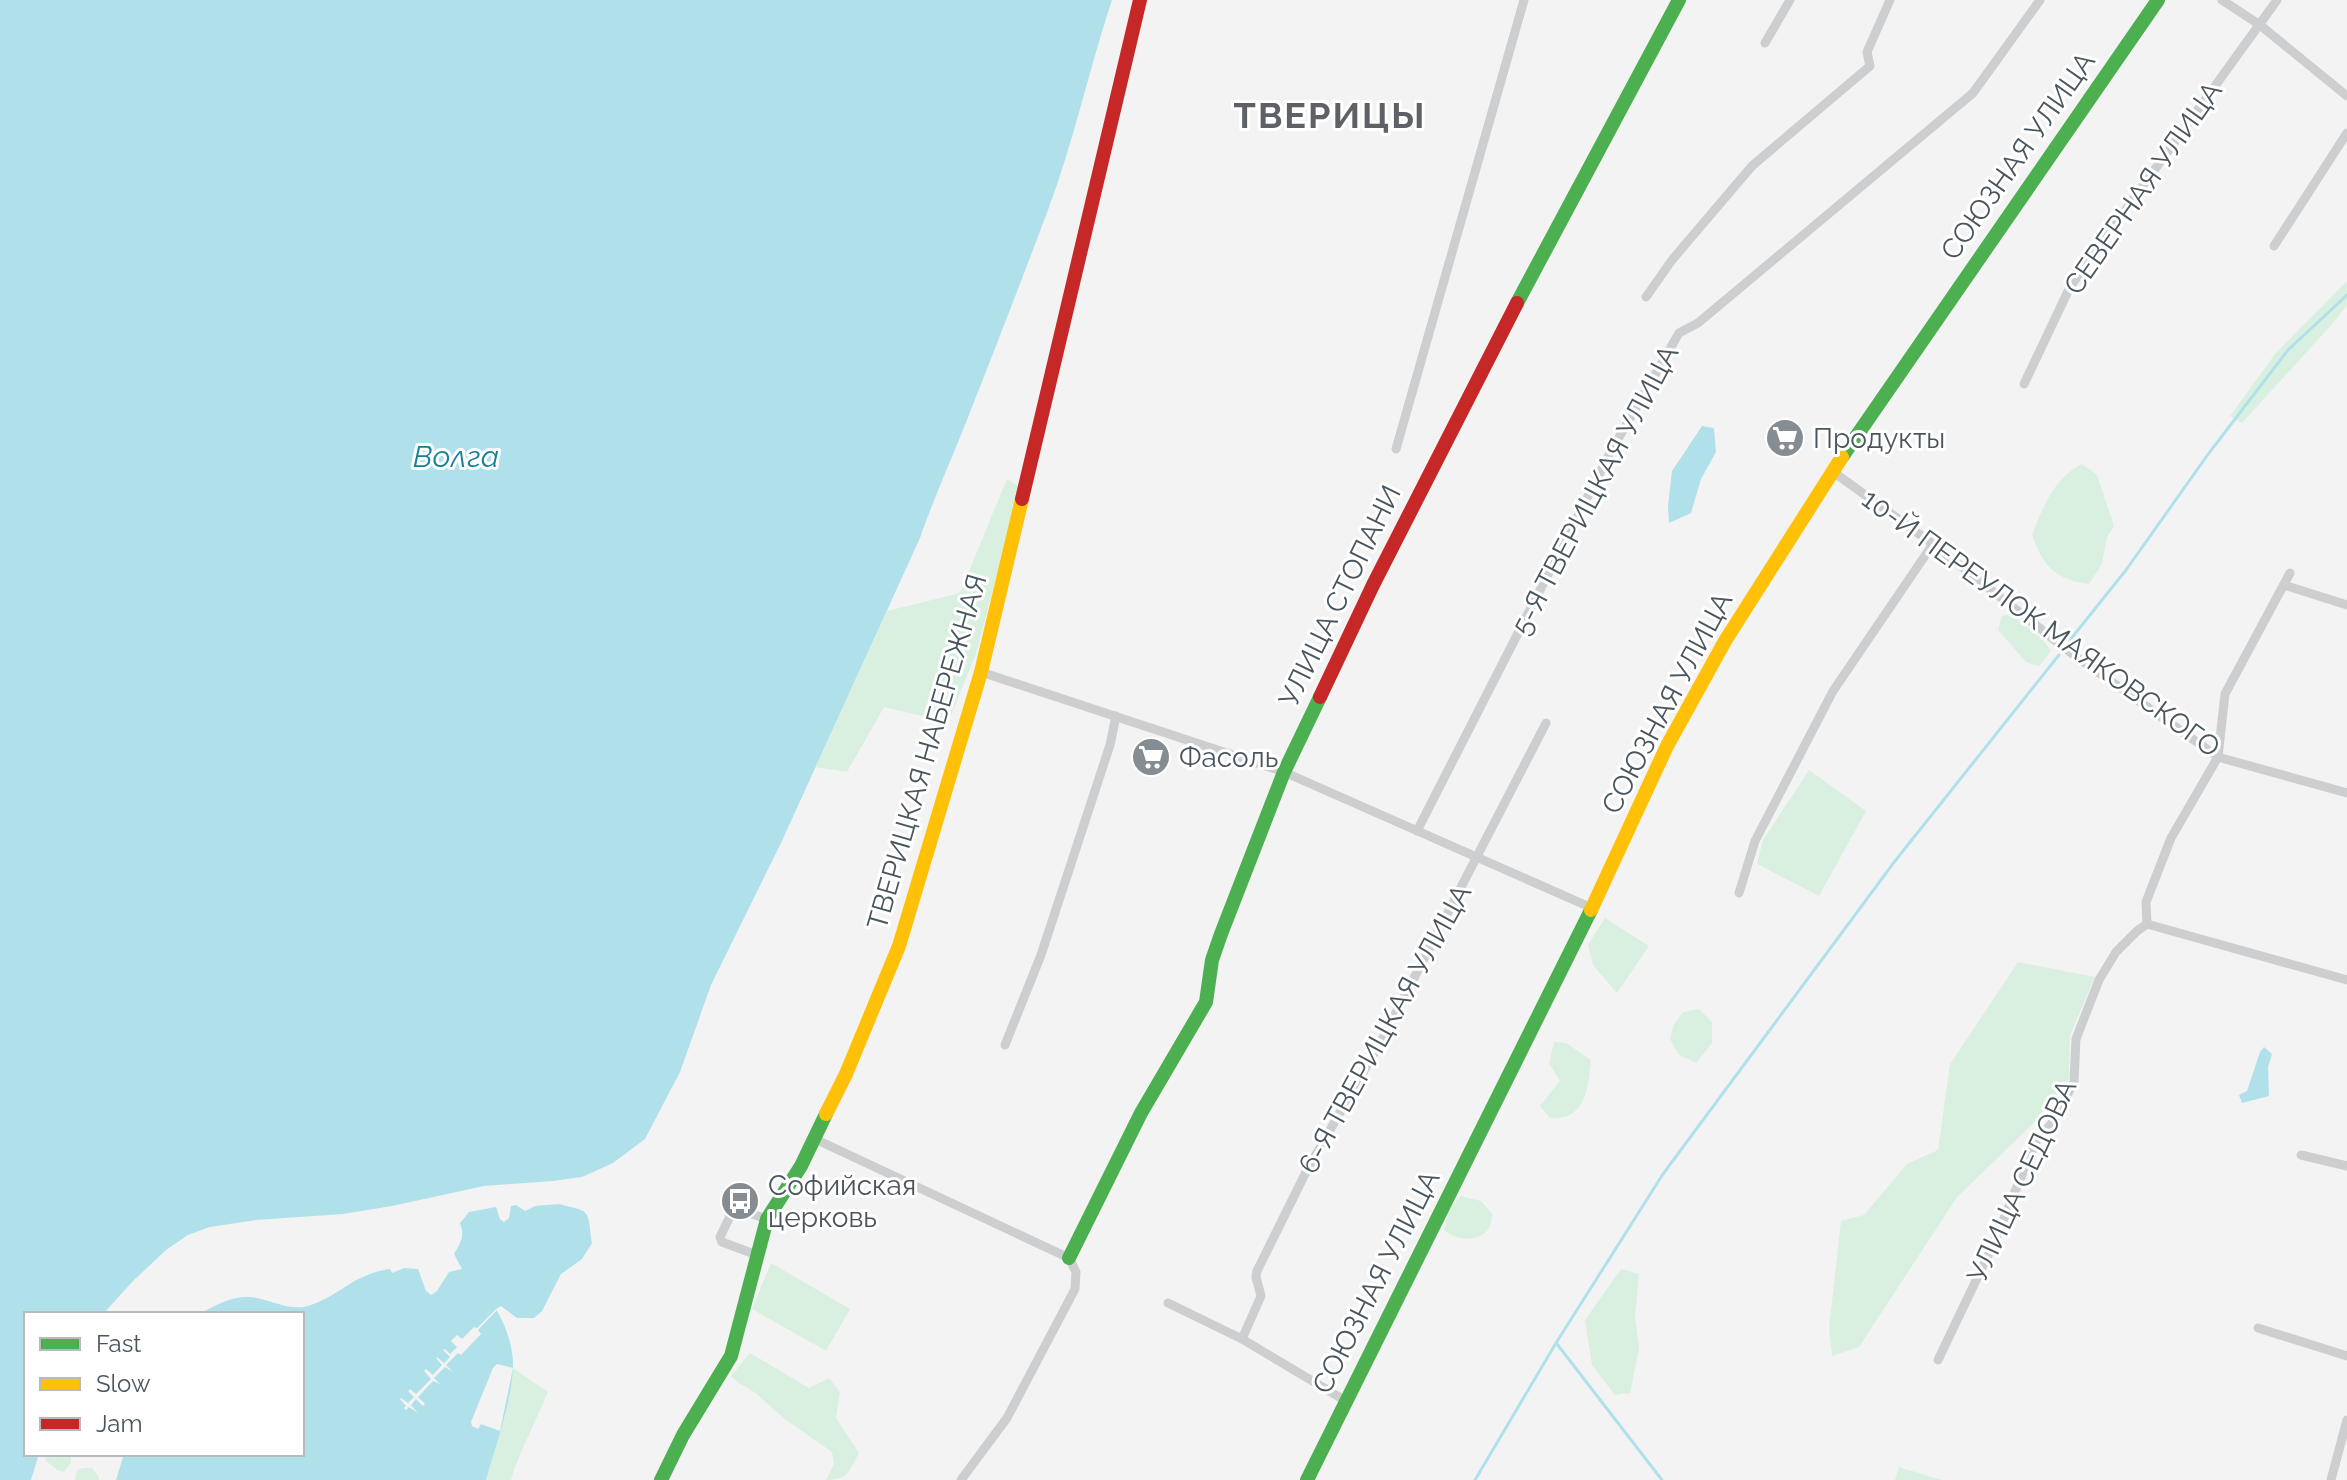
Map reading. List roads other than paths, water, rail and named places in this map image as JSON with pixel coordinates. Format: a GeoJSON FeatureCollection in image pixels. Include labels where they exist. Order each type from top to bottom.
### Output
{"type":"FeatureCollection","features":[{"type":"Feature","properties":{"kind":"street","name":"ТВЕРИЦКАЯ НАБЕРЕЖНАЯ"},"geometry":{"type":"LineString","coordinates":[[661,1480],[683,1435],[731,1356],[767,1219],[815,1139],[846,1074],[899,946],[981,672],[1140,0]]}},
{"type":"Feature","properties":{"kind":"street"},"geometry":{"type":"LineString","coordinates":[[1396,449],[1524,0]]}},
{"type":"Feature","properties":{"kind":"street","name":"УЛИЦА СТОПАНИ"},"geometry":{"type":"LineString","coordinates":[[1069,1258],[1141,1113],[1206,1002],[1212,960],[1284,772],[1373,585],[1484,364],[1679,0]]}},
{"type":"Feature","properties":{"kind":"street"},"geometry":{"type":"LineString","coordinates":[[1765,43],[1790,0]]}},
{"type":"Feature","properties":{"kind":"street"},"geometry":{"type":"LineString","coordinates":[[1646,297],[1672,260],[1752,166],[1870,66],[1867,52],[1890,0]]}},
{"type":"Feature","properties":{"kind":"street","name":"5-Я ТВЕРИЦКАЯ УЛИЦА"},"geometry":{"type":"LineString","coordinates":[[1417,831],[1610,453],[1679,333],[1698,323],[1973,93],[2040,0]]}},
{"type":"Feature","properties":{"kind":"street","name":"СОЮЗНАЯ УЛИЦА"},"geometry":{"type":"LineString","coordinates":[[1307,1480],[1592,908],[1667,746],[1725,641],[1832,471],[2158,0]]}},
{"type":"Feature","properties":{"kind":"street"},"geometry":{"type":"LineString","coordinates":[[2222,0],[2260,25],[2347,96]]}},
{"type":"Feature","properties":{"kind":"street","name":"СЕВЕРНАЯ УЛИЦА"},"geometry":{"type":"LineString","coordinates":[[2024,384],[2070,287],[2277,0]]}},
{"type":"Feature","properties":{"kind":"street"},"geometry":{"type":"LineString","coordinates":[[2274,246],[2347,133]]}},
{"type":"Feature","properties":{"kind":"street","name":"10-Й ПЕРЕУЛОК МАЯКОВСКОГО"},"geometry":{"type":"LineString","coordinates":[[1832,471],[1933,544],[2075,656],[2218,757],[2347,793]]}},
{"type":"Feature","properties":{"kind":"street"},"geometry":{"type":"LineString","coordinates":[[1739,893],[1755,841],[1833,691],[1933,544]]}},
{"type":"Feature","properties":{"kind":"street"},"geometry":{"type":"LineString","coordinates":[[2290,573],[2225,694],[2218,757],[2171,838],[2146,902],[2147,924],[2347,980]]}},
{"type":"Feature","properties":{"kind":"street"},"geometry":{"type":"LineString","coordinates":[[2284,585],[2347,605]]}},
{"type":"Feature","properties":{"kind":"street"},"geometry":{"type":"LineString","coordinates":[[981,672],[1284,772],[1592,908]]}},
{"type":"Feature","properties":{"kind":"street"},"geometry":{"type":"LineString","coordinates":[[1005,1045],[1041,955],[1110,745],[1116,716]]}},
{"type":"Feature","properties":{"kind":"street","name":"6-Я ТВЕРИЦКАЯ УЛИЦА"},"geometry":{"type":"LineString","coordinates":[[1242,1339],[1261,1296],[1257,1271],[1306,1172],[1385,1034],[1546,723]]}},
{"type":"Feature","properties":{"kind":"street","name":"УЛИЦА СЕДОВА"},"geometry":{"type":"LineString","coordinates":[[1938,1360],[1993,1245],[2036,1141],[2053,1122],[2074,1082],[2076,1039],[2099,980],[2116,952],[2147,924]]}},
{"type":"Feature","properties":{"kind":"street"},"geometry":{"type":"LineString","coordinates":[[815,1139],[1069,1258],[1076,1272],[1075,1289],[1069,1302],[1007,1418],[961,1480]]}},
{"type":"Feature","properties":{"kind":"street"},"geometry":{"type":"LineString","coordinates":[[2301,1155],[2347,1166]]}},
{"type":"Feature","properties":{"kind":"street"},"geometry":{"type":"LineString","coordinates":[[757,1255],[722,1242],[720,1237],[734,1208],[767,1219]]}},
{"type":"Feature","properties":{"kind":"street"},"geometry":{"type":"LineString","coordinates":[[1168,1303],[1242,1339],[1346,1401]]}},
{"type":"Feature","properties":{"kind":"street"},"geometry":{"type":"LineString","coordinates":[[2258,1328],[2347,1356]]}},
{"type":"Feature","properties":{"kind":"street"},"geometry":{"type":"LineString","coordinates":[[2331,1480],[2347,1420]]}},
{"type":"Feature","properties":{"kind":"water","name":"Волга"},"geometry":{"type":"Polygon","coordinates":[[[0,0],[1112,0],[1048,210],[920,538],[781,843],[711,985],[680,1072],[645,1139],[613,1163],[582,1177],[484,1186],[343,1214],[256,1220],[210,1227],[188,1235],[166,1250],[105,1312],[24,1312],[24,1456],[38,1456],[31,1480],[0,1480],[0,0]]]}},
{"type":"Feature","properties":{"kind":"water"},"geometry":{"type":"Polygon","coordinates":[[[1702,426],[1714,428],[1716,452],[1701,479],[1691,513],[1669,523],[1672,471],[1702,426]]]}},
{"type":"Feature","properties":{"kind":"water"},"geometry":{"type":"Polygon","coordinates":[[[2264,1047],[2272,1054],[2268,1067],[2269,1096],[2242,1103],[2239,1095],[2247,1091],[2264,1047]]]}},
{"type":"Feature","properties":{"kind":"water"},"geometry":{"type":"Polygon","coordinates":[[[559,1204],[583,1211],[588,1217],[592,1243],[582,1259],[561,1274],[542,1311],[534,1318],[517,1318],[501,1306],[496,1309],[509,1338],[513,1369],[506,1411],[486,1480],[116,1480],[123,1456],[304,1456],[304,1312],[203,1312],[225,1301],[243,1297],[303,1307],[367,1275],[390,1269],[392,1273],[404,1268],[418,1269],[426,1291],[431,1295],[449,1272],[462,1269],[454,1254],[462,1239],[460,1223],[469,1212],[496,1207],[504,1222],[509,1218],[511,1206],[516,1205],[525,1211],[535,1206],[559,1204]]]}},
{"type":"Feature","properties":{"kind":"waterway"},"geometry":{"type":"LineString","coordinates":[[2070,640],[2126,570],[2209,453],[2288,350],[2347,295]]}},
{"type":"Feature","properties":{"kind":"waterway"},"geometry":{"type":"LineString","coordinates":[[1475,1480],[1556,1343],[1663,1174],[1895,861],[2059,655]]}},
{"type":"Feature","properties":{"kind":"waterway"},"geometry":{"type":"LineString","coordinates":[[1557,1344],[1662,1480]]}},
{"type":"Feature","properties":{"kind":"place","name":"Продукты"},"geometry":{"type":"Point","coordinates":[1785,438]}},
{"type":"Feature","properties":{"kind":"place","name":"Фасоль"},"geometry":{"type":"Point","coordinates":[1151,757]}},
{"type":"Feature","properties":{"kind":"place","name":"Софийская церковь"},"geometry":{"type":"Point","coordinates":[740,1201]}},
{"type":"Feature","properties":{"kind":"district","name":"ТВЕРИЦЫ"},"geometry":{"type":"Point","coordinates":[1330,115]}}]}
